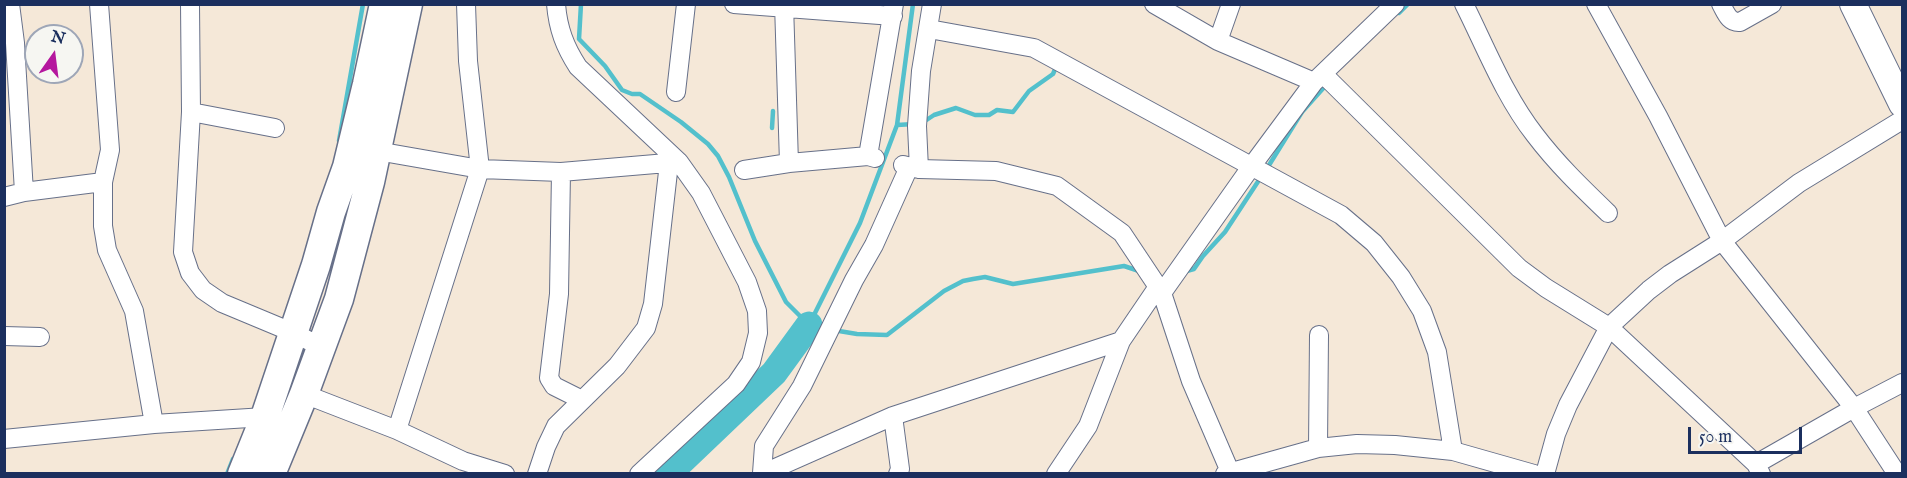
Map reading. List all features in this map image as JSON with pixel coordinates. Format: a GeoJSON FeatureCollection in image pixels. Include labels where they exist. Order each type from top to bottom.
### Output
{"type":"FeatureCollection","features":[{"type":"Feature","properties":{"kind":"main road"},"geometry":{"type":"LineString","coordinates":[[242,474],[265,417],[294,333],[353,145],[384,4]]}},
{"type":"Feature","properties":{"kind":"main road"},"geometry":{"type":"LineString","coordinates":[[271,474],[339,299],[377,150],[408,4]]}},
{"type":"Feature","properties":{"kind":"main road"},"geometry":{"type":"LineString","coordinates":[[1853,4],[1902,104]]}},
{"type":"Feature","properties":{"kind":"street"},"geometry":{"type":"LineString","coordinates":[[10,4],[15,43],[24,192]]}},
{"type":"Feature","properties":{"kind":"street"},"geometry":{"type":"LineString","coordinates":[[99,4],[110,150],[103,182],[103,226],[107,250],[134,311],[154,424]]}},
{"type":"Feature","properties":{"kind":"street"},"geometry":{"type":"LineString","coordinates":[[190,4],[191,112],[183,252],[190,273],[203,290],[222,303],[294,333],[321,347]]}},
{"type":"Feature","properties":{"kind":"street"},"geometry":{"type":"LineString","coordinates":[[397,430],[480,169],[468,61],[466,4]]}},
{"type":"Feature","properties":{"kind":"street"},"geometry":{"type":"LineString","coordinates":[[556,4],[558,24],[566,49],[578,67],[701,193],[747,282],[756,311],[758,333],[751,362],[736,384],[639,474]]}},
{"type":"Feature","properties":{"kind":"street"},"geometry":{"type":"LineString","coordinates":[[676,92],[686,4]]}},
{"type":"Feature","properties":{"kind":"street"},"geometry":{"type":"LineString","coordinates":[[734,4],[893,10],[871,157],[789,163],[744,170]]}},
{"type":"Feature","properties":{"kind":"street"},"geometry":{"type":"LineString","coordinates":[[932,4],[921,71],[917,126],[910,167],[874,245],[854,280],[802,386],[764,446],[762,473],[893,416],[1121,341]]}},
{"type":"Feature","properties":{"kind":"street"},"geometry":{"type":"LineString","coordinates":[[1154,4],[1218,42],[1319,78],[1519,268],[1546,288],[1609,327],[1759,469],[1854,408],[1902,382]]}},
{"type":"Feature","properties":{"kind":"street"},"geometry":{"type":"LineString","coordinates":[[1218,42],[1231,4]]}},
{"type":"Feature","properties":{"kind":"street"},"geometry":{"type":"LineString","coordinates":[[1056,474],[1088,426],[1121,341],[1319,78],[1395,4]]}},
{"type":"Feature","properties":{"kind":"street"},"geometry":{"type":"LineString","coordinates":[[1464,4],[1513,102],[1534,134],[1571,178],[1608,213]]}},
{"type":"Feature","properties":{"kind":"street"},"geometry":{"type":"LineString","coordinates":[[1596,4],[1658,116],[1722,241],[1854,408],[1897,474]]}},
{"type":"Feature","properties":{"kind":"street"},"geometry":{"type":"LineString","coordinates":[[1722,4],[1730,20],[1735,22],[1740,22],[1772,4]]}},
{"type":"Feature","properties":{"kind":"street"},"geometry":{"type":"LineString","coordinates":[[784,7],[789,163]]}},
{"type":"Feature","properties":{"kind":"street"},"geometry":{"type":"LineString","coordinates":[[929,29],[1034,48],[1341,215],[1374,243],[1401,277],[1422,311],[1437,352],[1453,451]]}},
{"type":"Feature","properties":{"kind":"street"},"geometry":{"type":"LineString","coordinates":[[191,112],[275,128]]}},
{"type":"Feature","properties":{"kind":"street"},"geometry":{"type":"LineString","coordinates":[[1545,474],[1556,435],[1568,405],[1609,327],[1649,290],[1722,241],[1799,183],[1902,120]]}},
{"type":"Feature","properties":{"kind":"street"},"geometry":{"type":"LineString","coordinates":[[377,150],[480,169],[561,172],[674,163]]}},
{"type":"Feature","properties":{"kind":"street"},"geometry":{"type":"LineString","coordinates":[[537,474],[556,426],[618,366],[646,328],[653,304],[674,163]]}},
{"type":"Feature","properties":{"kind":"street"},"geometry":{"type":"LineString","coordinates":[[910,167],[996,171],[1057,186],[1122,232],[1159,290],[1191,381],[1229,473],[1318,448],[1357,444],[1453,451],[1534,474]]}},
{"type":"Feature","properties":{"kind":"street"},"geometry":{"type":"LineString","coordinates":[[561,172],[559,294],[549,378],[554,386],[582,400]]}},
{"type":"Feature","properties":{"kind":"street"},"geometry":{"type":"LineString","coordinates":[[4,196],[103,182]]}},
{"type":"Feature","properties":{"kind":"street"},"geometry":{"type":"LineString","coordinates":[[1318,448],[1319,334]]}},
{"type":"Feature","properties":{"kind":"street"},"geometry":{"type":"LineString","coordinates":[[4,336],[40,337]]}},
{"type":"Feature","properties":{"kind":"street"},"geometry":{"type":"LineString","coordinates":[[304,394],[397,430],[461,467],[505,474]]}},
{"type":"Feature","properties":{"kind":"street"},"geometry":{"type":"LineString","coordinates":[[893,416],[904,472]]}},
{"type":"Feature","properties":{"kind":"street"},"geometry":{"type":"LineString","coordinates":[[4,439],[154,424],[265,417]]}},
{"type":"Feature","properties":{"kind":"waterway"},"geometry":{"type":"LineString","coordinates":[[339,141],[363,4]]}},
{"type":"Feature","properties":{"kind":"waterway"},"geometry":{"type":"LineString","coordinates":[[581,4],[579,39],[605,66],[622,90],[640,94],[708,144],[718,156],[729,177],[755,241],[786,302],[809,325],[825,328]]}},
{"type":"Feature","properties":{"kind":"waterway"},"geometry":{"type":"LineString","coordinates":[[809,325],[860,223],[897,125],[913,4]]}},
{"type":"Feature","properties":{"kind":"waterway"},"geometry":{"type":"LineString","coordinates":[[1399,13],[1408,4]]}},
{"type":"Feature","properties":{"kind":"waterway"},"geometry":{"type":"LineString","coordinates":[[922,123],[934,115],[956,108],[975,115],[989,115],[997,110],[1013,112],[1029,91],[1053,74],[1056,67]]}},
{"type":"Feature","properties":{"kind":"waterway"},"geometry":{"type":"LineString","coordinates":[[1266,170],[1302,112],[1327,84]]}},
{"type":"Feature","properties":{"kind":"waterway"},"geometry":{"type":"LineString","coordinates":[[772,128],[773,111]]}},
{"type":"Feature","properties":{"kind":"waterway"},"geometry":{"type":"LineString","coordinates":[[897,125],[914,124]]}},
{"type":"Feature","properties":{"kind":"waterway"},"geometry":{"type":"LineString","coordinates":[[1183,272],[1194,269],[1225,232],[1261,177]]}},
{"type":"Feature","properties":{"kind":"waterway"},"geometry":{"type":"LineString","coordinates":[[833,330],[887,335],[944,291],[963,281],[973,279],[985,277],[1013,284],[1124,266],[1139,271]]}},
{"type":"Feature","properties":{"kind":"waterway"},"geometry":{"type":"LineString","coordinates":[[668,474],[774,373],[809,325]]}},
{"type":"Feature","properties":{"kind":"waterway"},"geometry":{"type":"LineString","coordinates":[[227,474],[233,459]]}}]}
